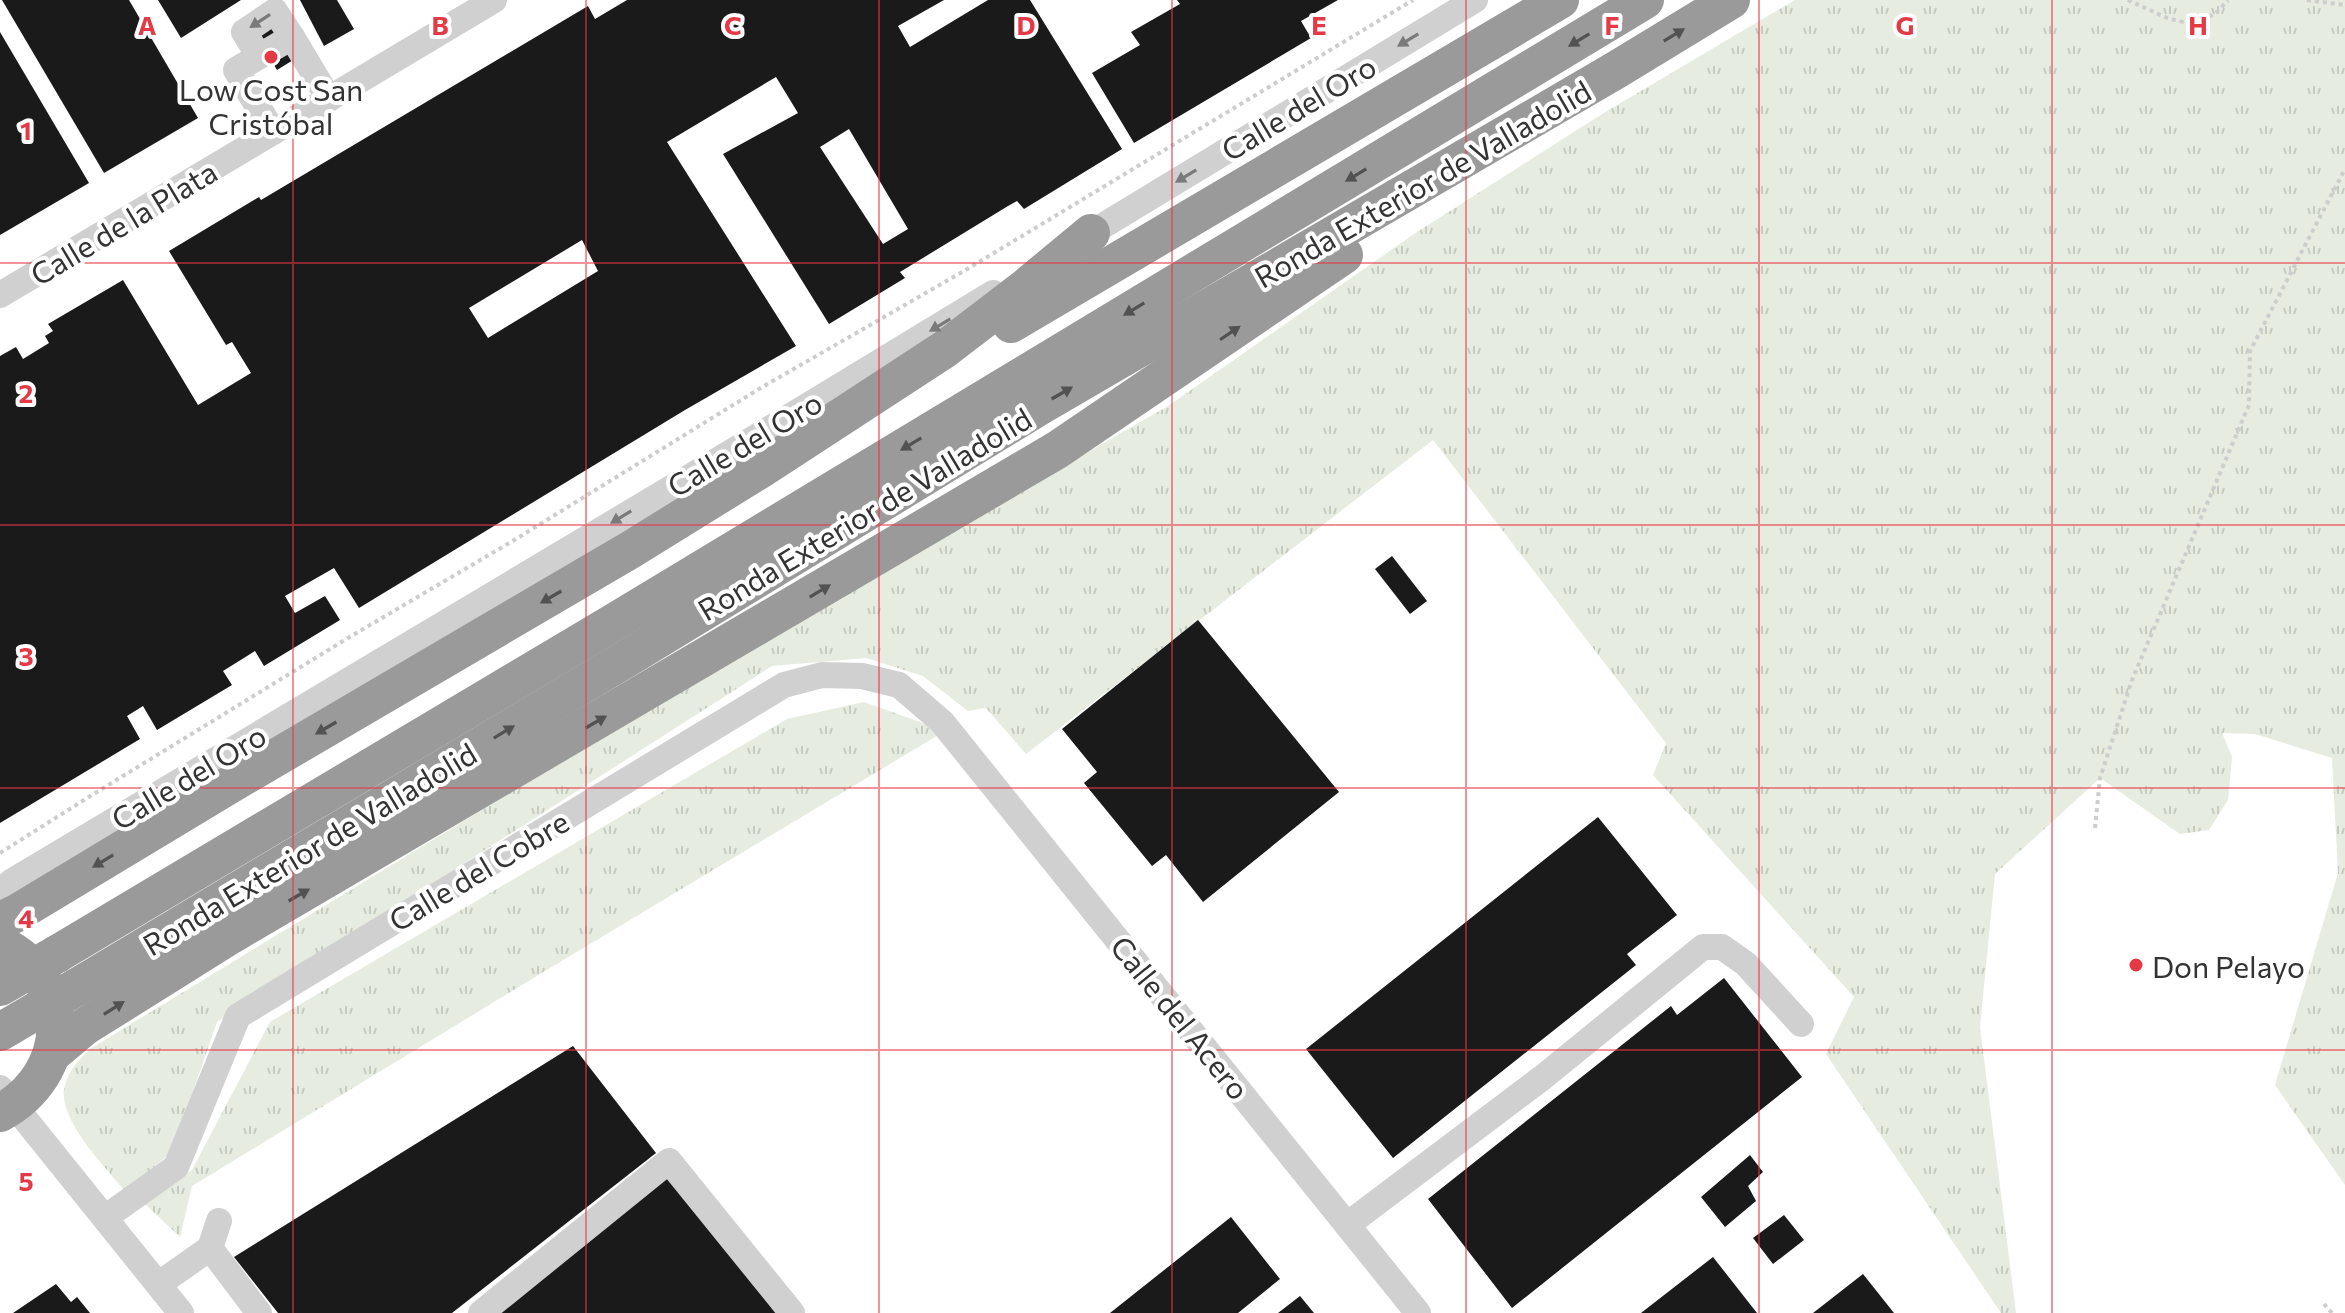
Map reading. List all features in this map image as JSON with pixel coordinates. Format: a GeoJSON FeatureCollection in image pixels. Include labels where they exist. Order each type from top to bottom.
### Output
{"type":"FeatureCollection","features":[{"type":"Feature","properties":{"kind":"highway"},"geometry":{"type":"LineString","coordinates":[[761,469],[875,405],[1560,0]]}},
{"type":"Feature","properties":{"kind":"highway","name":"Ronda Exterior de Valladolid"},"geometry":{"type":"LineString","coordinates":[[0,987],[611,624],[1645,0]]}},
{"type":"Feature","properties":{"kind":"highway","name":"Ronda Exterior de Valladolid"},"geometry":{"type":"LineString","coordinates":[[0,1032],[634,654],[1040,406],[1731,0]]}},
{"type":"Feature","properties":{"kind":"highway"},"geometry":{"type":"LineString","coordinates":[[52,1054],[84,1027],[231,935],[1057,450],[1616,70]]}},
{"type":"Feature","properties":{"kind":"highway"},"geometry":{"type":"LineString","coordinates":[[0,921],[616,558],[761,469],[945,349],[1091,233]]}},
{"type":"Feature","properties":{"kind":"highway"},"geometry":{"type":"LineString","coordinates":[[0,944],[13,950],[32,966],[45,985],[53,1007],[56,1031],[52,1054],[30,1092],[4,1102]]}},
{"type":"Feature","properties":{"kind":"street","name":"Calle de la Plata"},"geometry":{"type":"LineString","coordinates":[[0,295],[494,0]]}},
{"type":"Feature","properties":{"kind":"street","name":"Calle del Oro"},"geometry":{"type":"LineString","coordinates":[[4,886],[730,453],[1468,2]]}},
{"type":"Feature","properties":{"kind":"street"},"geometry":{"type":"LineString","coordinates":[[296,44],[329,99]]}},
{"type":"Feature","properties":{"kind":"street"},"geometry":{"type":"LineString","coordinates":[[273,132],[236,70],[259,56],[296,44]]}},
{"type":"Feature","properties":{"kind":"street"},"geometry":{"type":"LineString","coordinates":[[246,86],[296,44]]}},
{"type":"Feature","properties":{"kind":"street","name":"Calle del Cobre"},"geometry":{"type":"LineString","coordinates":[[106,1217],[176,1167],[238,1016],[784,685],[822,675],[862,676],[899,685],[942,722]]}},
{"type":"Feature","properties":{"kind":"street","name":"Calle del Acero"},"geometry":{"type":"LineString","coordinates":[[942,722],[1418,1313]]}},
{"type":"Feature","properties":{"kind":"street"},"geometry":{"type":"LineString","coordinates":[[1347,1225],[1542,1078],[1703,947],[1722,947],[1746,964],[1801,1024]]}},
{"type":"Feature","properties":{"kind":"street"},"geometry":{"type":"LineString","coordinates":[[4,1102],[106,1217],[181,1313]]}},
{"type":"Feature","properties":{"kind":"street"},"geometry":{"type":"LineString","coordinates":[[481,1313],[669,1161],[792,1313]]}},
{"type":"Feature","properties":{"kind":"street"},"geometry":{"type":"LineString","coordinates":[[159,1284],[210,1248],[219,1221]]}},
{"type":"Feature","properties":{"kind":"street"},"geometry":{"type":"LineString","coordinates":[[210,1248],[259,1313]]}},
{"type":"Feature","properties":{"kind":"path"},"geometry":{"type":"LineString","coordinates":[[0,853],[746,397],[983,260],[1413,0]]}},
{"type":"Feature","properties":{"kind":"path"},"geometry":{"type":"LineString","coordinates":[[2128,0],[2167,18],[2195,25],[2217,12],[2228,0]]}},
{"type":"Feature","properties":{"kind":"path"},"geometry":{"type":"LineString","coordinates":[[2307,0],[2345,5]]}},
{"type":"Feature","properties":{"kind":"path"},"geometry":{"type":"LineString","coordinates":[[2095,828],[2100,778],[2132,680],[2249,405],[2250,351],[2345,169]]}},
{"type":"Feature","properties":{"kind":"path"},"geometry":{"type":"LineString","coordinates":[[2324,1304],[2332,1313]]}},
{"type":"Feature","properties":{"kind":"green space"},"geometry":{"type":"Polygon","coordinates":[[[1795,0],[2345,0],[2345,1185],[2275,1085],[2338,873],[2332,758],[2255,734],[2222,733],[2232,757],[2228,800],[2209,830],[2180,834],[2100,778],[1995,874],[1980,1027],[2016,1313],[2001,1313],[1826,1054],[1854,997],[1653,775],[1666,743],[1433,440],[1026,754],[986,708],[968,711],[923,676],[866,658],[772,666],[217,1022],[172,1152],[125,1191],[84,1141],[67,1112],[64,1098],[69,1075],[90,1049],[724,662],[1168,406],[1414,234],[1602,114],[1795,0]]]}},
{"type":"Feature","properties":{"kind":"green space"},"geometry":{"type":"Polygon","coordinates":[[[864,702],[945,731],[192,1186],[180,1237],[144,1203],[192,1170],[270,1022],[787,719],[864,702]]]}},
{"type":"Feature","properties":{"kind":"building"},"geometry":{"type":"Polygon","coordinates":[[[2,0],[129,0],[198,118],[104,173],[2,0]]]}},
{"type":"Feature","properties":{"kind":"building"},"geometry":{"type":"Polygon","coordinates":[[[158,0],[241,0],[181,38],[158,0]]]}},
{"type":"Feature","properties":{"kind":"building"},"geometry":{"type":"Polygon","coordinates":[[[300,0],[337,0],[354,29],[324,46],[300,0]]]}},
{"type":"Feature","properties":{"kind":"building"},"geometry":{"type":"Polygon","coordinates":[[[627,0],[944,0],[898,26],[910,47],[988,0],[1030,0],[1122,149],[1024,209],[1017,201],[1008,206],[900,272],[905,278],[829,324],[723,154],[798,113],[776,77],[667,142],[796,346],[359,608],[334,568],[285,596],[295,613],[325,596],[340,620],[264,666],[255,651],[223,671],[232,685],[157,730],[143,706],[127,716],[140,739],[0,823],[0,356],[16,347],[23,359],[49,343],[45,336],[53,331],[48,324],[123,280],[198,405],[251,373],[232,342],[226,345],[169,251],[259,197],[261,200],[588,6],[595,19],[627,0]],[[849,129],[820,147],[883,244],[908,229],[849,129]],[[582,240],[469,308],[488,338],[598,271],[582,240]]]}},
{"type":"Feature","properties":{"kind":"building"},"geometry":{"type":"Polygon","coordinates":[[[1177,0],[1338,0],[1301,21],[1311,38],[1134,143],[1092,73],[1140,45],[1131,32],[1180,4],[1177,0]]]}},
{"type":"Feature","properties":{"kind":"building"},"geometry":{"type":"Polygon","coordinates":[[[278,24],[298,57],[277,70],[257,37],[278,24]]]}},
{"type":"Feature","properties":{"kind":"building"},"geometry":{"type":"Polygon","coordinates":[[[0,32],[89,183],[0,235],[0,32]]]}},
{"type":"Feature","properties":{"kind":"building"},"geometry":{"type":"Polygon","coordinates":[[[1392,556],[1427,601],[1410,614],[1375,569],[1392,556]]]}},
{"type":"Feature","properties":{"kind":"building"},"geometry":{"type":"Polygon","coordinates":[[[1198,620],[1339,792],[1203,902],[1166,855],[1152,866],[1084,783],[1097,772],[1062,729],[1198,620]]]}},
{"type":"Feature","properties":{"kind":"building"},"geometry":{"type":"Polygon","coordinates":[[[1598,817],[1677,915],[1627,954],[1636,965],[1393,1158],[1306,1049],[1598,817]]]}},
{"type":"Feature","properties":{"kind":"building"},"geometry":{"type":"Polygon","coordinates":[[[1724,978],[1802,1077],[1512,1308],[1428,1199],[1671,1006],[1677,1015],[1724,978]]]}},
{"type":"Feature","properties":{"kind":"building"},"geometry":{"type":"Polygon","coordinates":[[[573,1046],[656,1153],[452,1313],[278,1313],[234,1257],[573,1046]]]}},
{"type":"Feature","properties":{"kind":"building"},"geometry":{"type":"Polygon","coordinates":[[[1750,1155],[1763,1172],[1748,1186],[1756,1201],[1725,1227],[1701,1197],[1750,1155]]]}},
{"type":"Feature","properties":{"kind":"building"},"geometry":{"type":"Polygon","coordinates":[[[666,1167],[784,1313],[485,1313],[666,1167]]]}},
{"type":"Feature","properties":{"kind":"building"},"geometry":{"type":"Polygon","coordinates":[[[1784,1215],[1804,1240],[1773,1264],[1753,1238],[1784,1215]]]}},
{"type":"Feature","properties":{"kind":"building"},"geometry":{"type":"Polygon","coordinates":[[[1231,1217],[1280,1279],[1238,1313],[1110,1313],[1231,1217]]]}},
{"type":"Feature","properties":{"kind":"building"},"geometry":{"type":"Polygon","coordinates":[[[1713,1257],[1757,1313],[1641,1313],[1713,1257]]]}},
{"type":"Feature","properties":{"kind":"building"},"geometry":{"type":"Polygon","coordinates":[[[1863,1274],[1894,1313],[1813,1313],[1863,1274]]]}},
{"type":"Feature","properties":{"kind":"building"},"geometry":{"type":"Polygon","coordinates":[[[56,1284],[71,1302],[77,1297],[90,1313],[13,1313],[56,1284]]]}},
{"type":"Feature","properties":{"kind":"building"},"geometry":{"type":"Polygon","coordinates":[[[1300,1296],[1314,1313],[1278,1313],[1300,1296]]]}},
{"type":"Feature","properties":{"kind":"place","name":"Low Cost San Cristóbal"},"geometry":{"type":"Point","coordinates":[271,57]}},
{"type":"Feature","properties":{"kind":"place","name":"Don Pelayo"},"geometry":{"type":"Point","coordinates":[2136,965]}}]}
